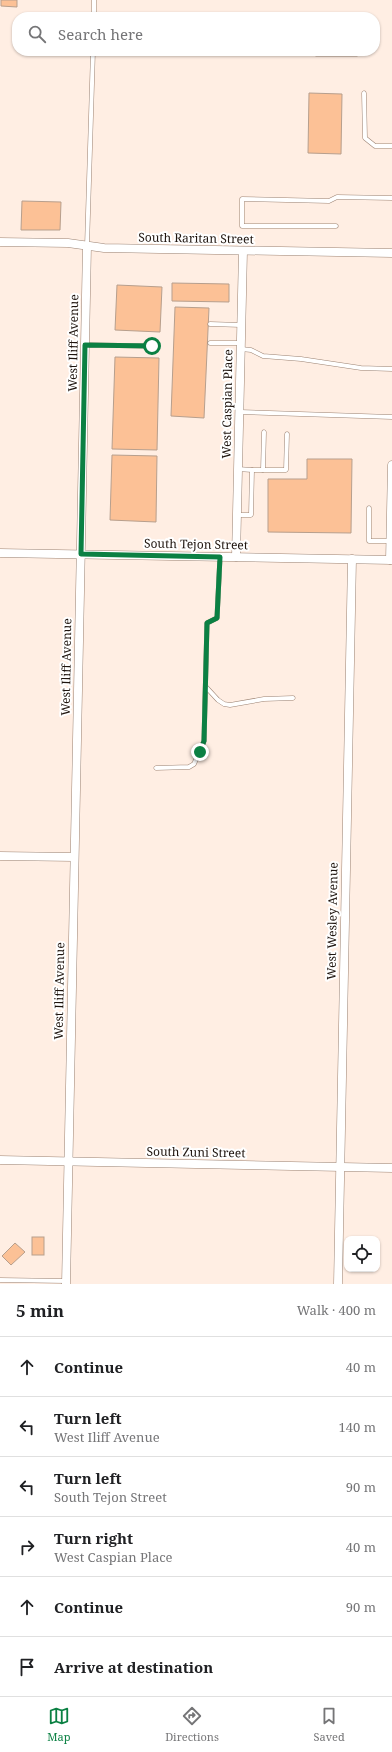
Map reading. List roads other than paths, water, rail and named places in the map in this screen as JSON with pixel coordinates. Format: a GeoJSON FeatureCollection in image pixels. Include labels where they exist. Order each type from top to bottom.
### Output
{"type":"FeatureCollection","features":[{"type":"Feature","properties":{"kind":"street","name":"South Raritan Street"},"geometry":{"type":"LineString","coordinates":[[0,242],[68,243],[104,248],[392,253]]}},
{"type":"Feature","properties":{"kind":"street","name":"West Iliff Avenue"},"geometry":{"type":"LineString","coordinates":[[66,1283],[87,246]]}},
{"type":"Feature","properties":{"kind":"street","name":"West Caspian Place"},"geometry":{"type":"LineString","coordinates":[[236,557],[243,251]]}},
{"type":"Feature","properties":{"kind":"street"},"geometry":{"type":"LineString","coordinates":[[391,560],[392,465]]}},
{"type":"Feature","properties":{"kind":"street","name":"South Tejon Street"},"geometry":{"type":"LineString","coordinates":[[0,553],[391,560]]}},
{"type":"Feature","properties":{"kind":"street","name":"West Wesley Avenue"},"geometry":{"type":"LineString","coordinates":[[338,1284],[352,560]]}},
{"type":"Feature","properties":{"kind":"street"},"geometry":{"type":"LineString","coordinates":[[0,856],[74,857]]}},
{"type":"Feature","properties":{"kind":"street","name":"South Zuni Street"},"geometry":{"type":"LineString","coordinates":[[0,1160],[392,1168]]}},
{"type":"Feature","properties":{"kind":"lane"},"geometry":{"type":"LineString","coordinates":[[94,0],[94,12]]}},
{"type":"Feature","properties":{"kind":"lane","name":"West Iliff Avenue"},"geometry":{"type":"LineString","coordinates":[[87,246],[93,56]]}},
{"type":"Feature","properties":{"kind":"lane"},"geometry":{"type":"LineString","coordinates":[[364,93],[365,138],[375,146],[392,146]]}},
{"type":"Feature","properties":{"kind":"lane"},"geometry":{"type":"LineString","coordinates":[[336,226],[242,226],[242,200],[329,201],[337,197],[392,198]]}},
{"type":"Feature","properties":{"kind":"lane"},"geometry":{"type":"LineString","coordinates":[[210,324],[241,325]]}},
{"type":"Feature","properties":{"kind":"lane"},"geometry":{"type":"LineString","coordinates":[[210,343],[240,346],[263,356],[301,359],[361,368],[392,369]]}},
{"type":"Feature","properties":{"kind":"lane"},"geometry":{"type":"LineString","coordinates":[[85,345],[152,346]]}},
{"type":"Feature","properties":{"kind":"lane"},"geometry":{"type":"LineString","coordinates":[[239,412],[392,417]]}},
{"type":"Feature","properties":{"kind":"lane"},"geometry":{"type":"LineString","coordinates":[[264,432],[264,470]]}},
{"type":"Feature","properties":{"kind":"lane"},"geometry":{"type":"LineString","coordinates":[[238,470],[286,470],[287,434]]}},
{"type":"Feature","properties":{"kind":"lane"},"geometry":{"type":"LineString","coordinates":[[237,514],[251,515],[252,470]]}},
{"type":"Feature","properties":{"kind":"lane"},"geometry":{"type":"LineString","coordinates":[[369,508],[369,541],[390,541]]}},
{"type":"Feature","properties":{"kind":"lane"},"geometry":{"type":"LineString","coordinates":[[156,768],[189,767],[194,764],[204,741],[207,623],[217,618],[220,557]]}},
{"type":"Feature","properties":{"kind":"lane"},"geometry":{"type":"LineString","coordinates":[[206,686],[218,700],[224,704],[264,699],[293,698]]}},
{"type":"Feature","properties":{"kind":"lane"},"geometry":{"type":"LineString","coordinates":[[0,1280],[66,1283]]}}]}
